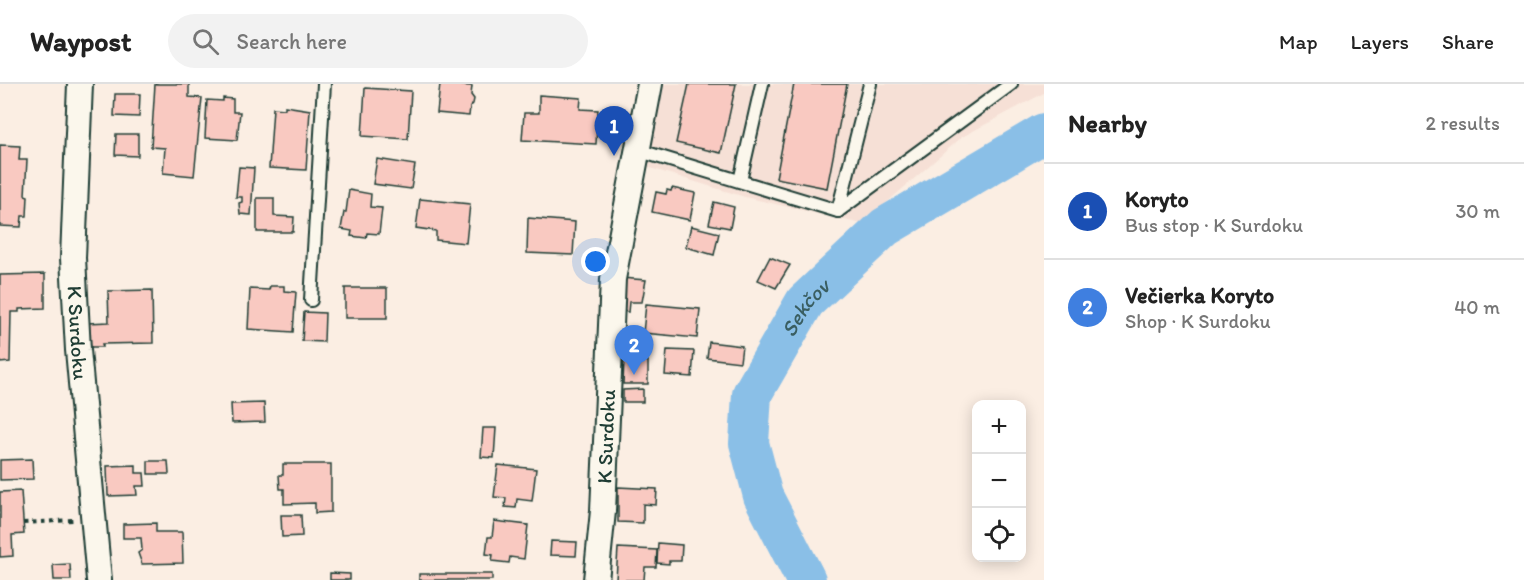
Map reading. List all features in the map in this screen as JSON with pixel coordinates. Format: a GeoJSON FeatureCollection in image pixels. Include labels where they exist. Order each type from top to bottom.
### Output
{"type":"FeatureCollection","features":[{"type":"Feature","properties":{"kind":"street","name":"K Surdoku"},"geometry":{"type":"LineString","coordinates":[[80,84],[73,258],[78,350],[99,580]]}},
{"type":"Feature","properties":{"kind":"street","name":"K Surdoku"},"geometry":{"type":"LineString","coordinates":[[596,580],[603,511],[613,279],[650,84]]}},
{"type":"Feature","properties":{"kind":"lane"},"geometry":{"type":"LineString","coordinates":[[311,300],[324,84]]}},
{"type":"Feature","properties":{"kind":"lane"},"geometry":{"type":"LineString","coordinates":[[740,181],[762,84]]}},
{"type":"Feature","properties":{"kind":"lane"},"geometry":{"type":"LineString","coordinates":[[838,211],[870,84]]}},
{"type":"Feature","properties":{"kind":"lane"},"geometry":{"type":"LineString","coordinates":[[838,211],[1011,84]]}},
{"type":"Feature","properties":{"kind":"lane"},"geometry":{"type":"LineString","coordinates":[[637,150],[838,211]]}},
{"type":"Feature","properties":{"kind":"path"},"geometry":{"type":"LineString","coordinates":[[23,523],[92,520]]}},
{"type":"Feature","properties":{"kind":"shaded area"},"geometry":{"type":"Polygon","coordinates":[[[643,84],[1044,84],[1044,93],[962,137],[862,224],[745,197],[624,160],[643,84]]]}},
{"type":"Feature","properties":{"kind":"building"},"geometry":{"type":"Polygon","coordinates":[[[155,84],[189,84],[189,97],[202,98],[194,176],[163,173],[165,148],[151,147],[155,84]]]}},
{"type":"Feature","properties":{"kind":"building"},"geometry":{"type":"Polygon","coordinates":[[[440,84],[472,86],[471,95],[474,99],[469,116],[437,113],[440,84]]]}},
{"type":"Feature","properties":{"kind":"building"},"geometry":{"type":"Polygon","coordinates":[[[689,84],[736,84],[721,153],[676,143],[689,84]]]}},
{"type":"Feature","properties":{"kind":"building"},"geometry":{"type":"Polygon","coordinates":[[[794,84],[847,84],[827,188],[776,178],[794,84]]]}},
{"type":"Feature","properties":{"kind":"building"},"geometry":{"type":"Polygon","coordinates":[[[365,88],[411,91],[408,139],[362,136],[365,88]]]}},
{"type":"Feature","properties":{"kind":"building"},"geometry":{"type":"Polygon","coordinates":[[[115,94],[140,94],[139,117],[114,116],[115,94]]]}},
{"type":"Feature","properties":{"kind":"building"},"geometry":{"type":"Polygon","coordinates":[[[539,95],[581,98],[580,109],[598,110],[596,144],[522,140],[524,113],[539,113],[539,95]]]}},
{"type":"Feature","properties":{"kind":"building"},"geometry":{"type":"Polygon","coordinates":[[[223,98],[233,99],[233,112],[240,112],[237,140],[205,138],[207,100],[223,101],[223,98]]]}},
{"type":"Feature","properties":{"kind":"building"},"geometry":{"type":"Polygon","coordinates":[[[285,106],[310,110],[306,170],[269,168],[273,108],[285,109],[285,106]]]}},
{"type":"Feature","properties":{"kind":"building"},"geometry":{"type":"Polygon","coordinates":[[[116,134],[138,134],[138,156],[115,155],[116,134]]]}},
{"type":"Feature","properties":{"kind":"building"},"geometry":{"type":"Polygon","coordinates":[[[0,145],[20,146],[19,160],[27,160],[25,195],[28,196],[27,216],[22,216],[21,227],[0,226],[0,145]]]}},
{"type":"Feature","properties":{"kind":"building"},"geometry":{"type":"Polygon","coordinates":[[[377,159],[415,165],[411,189],[373,184],[377,159]]]}},
{"type":"Feature","properties":{"kind":"building"},"geometry":{"type":"Polygon","coordinates":[[[239,167],[254,168],[251,215],[240,214],[239,203],[242,202],[242,197],[236,197],[239,167]]]}},
{"type":"Feature","properties":{"kind":"building"},"geometry":{"type":"Polygon","coordinates":[[[672,188],[695,193],[690,220],[652,212],[656,192],[666,194],[667,190],[671,191],[672,188]]]}},
{"type":"Feature","properties":{"kind":"building"},"geometry":{"type":"Polygon","coordinates":[[[349,190],[371,194],[370,207],[382,208],[379,234],[367,233],[366,238],[351,236],[352,231],[341,229],[349,190]]]}},
{"type":"Feature","properties":{"kind":"building"},"geometry":{"type":"Polygon","coordinates":[[[257,198],[274,198],[274,216],[294,217],[293,232],[257,232],[257,198]]]}},
{"type":"Feature","properties":{"kind":"building"},"geometry":{"type":"Polygon","coordinates":[[[420,199],[470,204],[466,243],[436,240],[436,231],[416,228],[420,199]]]}},
{"type":"Feature","properties":{"kind":"building"},"geometry":{"type":"Polygon","coordinates":[[[714,202],[734,207],[730,228],[709,224],[714,202]]]}},
{"type":"Feature","properties":{"kind":"building"},"geometry":{"type":"Polygon","coordinates":[[[528,218],[575,222],[573,255],[527,253],[528,218]]]}},
{"type":"Feature","properties":{"kind":"building"},"geometry":{"type":"Polygon","coordinates":[[[691,226],[719,233],[714,255],[686,247],[691,226]]]}},
{"type":"Feature","properties":{"kind":"building"},"geometry":{"type":"Polygon","coordinates":[[[770,257],[790,265],[776,288],[758,280],[770,257]]]}},
{"type":"Feature","properties":{"kind":"building"},"geometry":{"type":"Polygon","coordinates":[[[45,274],[45,308],[19,309],[19,312],[11,312],[10,362],[0,363],[0,275],[45,274]]]}},
{"type":"Feature","properties":{"kind":"building"},"geometry":{"type":"Polygon","coordinates":[[[621,278],[646,280],[642,302],[629,302],[628,312],[618,310],[621,278]]]}},
{"type":"Feature","properties":{"kind":"building"},"geometry":{"type":"Polygon","coordinates":[[[270,286],[284,286],[284,291],[296,292],[293,332],[248,329],[250,289],[269,290],[270,286]]]}},
{"type":"Feature","properties":{"kind":"building"},"geometry":{"type":"Polygon","coordinates":[[[345,288],[387,288],[387,318],[345,318],[345,288]]]}},
{"type":"Feature","properties":{"kind":"building"},"geometry":{"type":"Polygon","coordinates":[[[152,290],[153,343],[102,344],[103,347],[88,347],[87,323],[109,322],[108,291],[152,290]]]}},
{"type":"Feature","properties":{"kind":"building"},"geometry":{"type":"Polygon","coordinates":[[[646,304],[700,309],[697,338],[643,333],[646,304]]]}},
{"type":"Feature","properties":{"kind":"building"},"geometry":{"type":"Polygon","coordinates":[[[304,312],[325,313],[324,342],[302,341],[304,312]]]}},
{"type":"Feature","properties":{"kind":"building"},"geometry":{"type":"Polygon","coordinates":[[[709,342],[742,346],[740,362],[707,358],[709,342]]]}},
{"type":"Feature","properties":{"kind":"building"},"geometry":{"type":"Polygon","coordinates":[[[667,350],[694,351],[692,377],[665,375],[667,350]]]}},
{"type":"Feature","properties":{"kind":"building"},"geometry":{"type":"Polygon","coordinates":[[[624,361],[648,361],[648,384],[623,384],[624,361]]]}},
{"type":"Feature","properties":{"kind":"building"},"geometry":{"type":"Polygon","coordinates":[[[643,389],[643,402],[623,402],[623,390],[643,389]]]}},
{"type":"Feature","properties":{"kind":"building"},"geometry":{"type":"Polygon","coordinates":[[[264,403],[265,422],[232,423],[231,404],[264,403]]]}},
{"type":"Feature","properties":{"kind":"building"},"geometry":{"type":"Polygon","coordinates":[[[483,428],[496,428],[494,458],[481,457],[483,428]]]}},
{"type":"Feature","properties":{"kind":"building"},"geometry":{"type":"Polygon","coordinates":[[[32,459],[33,479],[0,480],[0,460],[32,459]]]}},
{"type":"Feature","properties":{"kind":"building"},"geometry":{"type":"Polygon","coordinates":[[[148,461],[168,461],[169,474],[148,474],[148,461]]]}},
{"type":"Feature","properties":{"kind":"building"},"geometry":{"type":"Polygon","coordinates":[[[283,464],[331,464],[331,512],[315,513],[315,503],[284,504],[284,489],[280,489],[279,475],[283,475],[283,464]]]}},
{"type":"Feature","properties":{"kind":"building"},"geometry":{"type":"Polygon","coordinates":[[[136,465],[136,473],[144,473],[145,486],[136,486],[137,495],[108,496],[107,466],[136,465]]]}},
{"type":"Feature","properties":{"kind":"building"},"geometry":{"type":"Polygon","coordinates":[[[498,465],[536,469],[532,501],[517,499],[516,508],[505,507],[506,498],[494,497],[498,465]]]}},
{"type":"Feature","properties":{"kind":"building"},"geometry":{"type":"Polygon","coordinates":[[[618,487],[657,489],[656,505],[643,504],[643,523],[618,522],[618,487]]]}},
{"type":"Feature","properties":{"kind":"building"},"geometry":{"type":"Polygon","coordinates":[[[21,491],[24,534],[12,535],[13,556],[0,557],[0,492],[21,491]]]}},
{"type":"Feature","properties":{"kind":"building"},"geometry":{"type":"Polygon","coordinates":[[[281,515],[301,515],[302,536],[282,537],[281,515]]]}},
{"type":"Feature","properties":{"kind":"building"},"geometry":{"type":"Polygon","coordinates":[[[494,521],[528,525],[524,559],[510,557],[509,563],[492,561],[493,555],[486,554],[488,537],[492,537],[494,521]]]}},
{"type":"Feature","properties":{"kind":"building"},"geometry":{"type":"Polygon","coordinates":[[[156,523],[156,532],[182,532],[183,563],[142,564],[138,553],[142,550],[141,538],[123,538],[123,524],[156,523]]]}},
{"type":"Feature","properties":{"kind":"building"},"geometry":{"type":"Polygon","coordinates":[[[551,541],[577,542],[576,556],[550,555],[551,541]]]}},
{"type":"Feature","properties":{"kind":"building"},"geometry":{"type":"Polygon","coordinates":[[[658,543],[682,545],[681,561],[669,561],[669,564],[657,563],[658,543]]]}},
{"type":"Feature","properties":{"kind":"building"},"geometry":{"type":"Polygon","coordinates":[[[618,548],[657,550],[656,567],[645,567],[644,580],[616,580],[618,548]]]}},
{"type":"Feature","properties":{"kind":"building"},"geometry":{"type":"Polygon","coordinates":[[[70,564],[71,580],[54,580],[53,565],[70,564]]]}},
{"type":"Feature","properties":{"kind":"building"},"geometry":{"type":"Polygon","coordinates":[[[330,573],[350,574],[350,580],[330,580],[330,573]]]}},
{"type":"Feature","properties":{"kind":"building"},"geometry":{"type":"Polygon","coordinates":[[[419,574],[492,574],[492,580],[419,580],[419,574]]]}},
{"type":"Feature","properties":{"kind":"waterway","name":"Sekčov"},"geometry":{"type":"LineString","coordinates":[[806,580],[763,496],[749,443],[752,394],[805,302],[885,227],[1044,133]]}},
{"type":"Feature","properties":{"kind":"place","name":"Koryto"},"geometry":{"type":"Point","coordinates":[614,156]}},
{"type":"Feature","properties":{"kind":"place","name":"Večierka Koryto"},"geometry":{"type":"Point","coordinates":[634,375]}}]}
